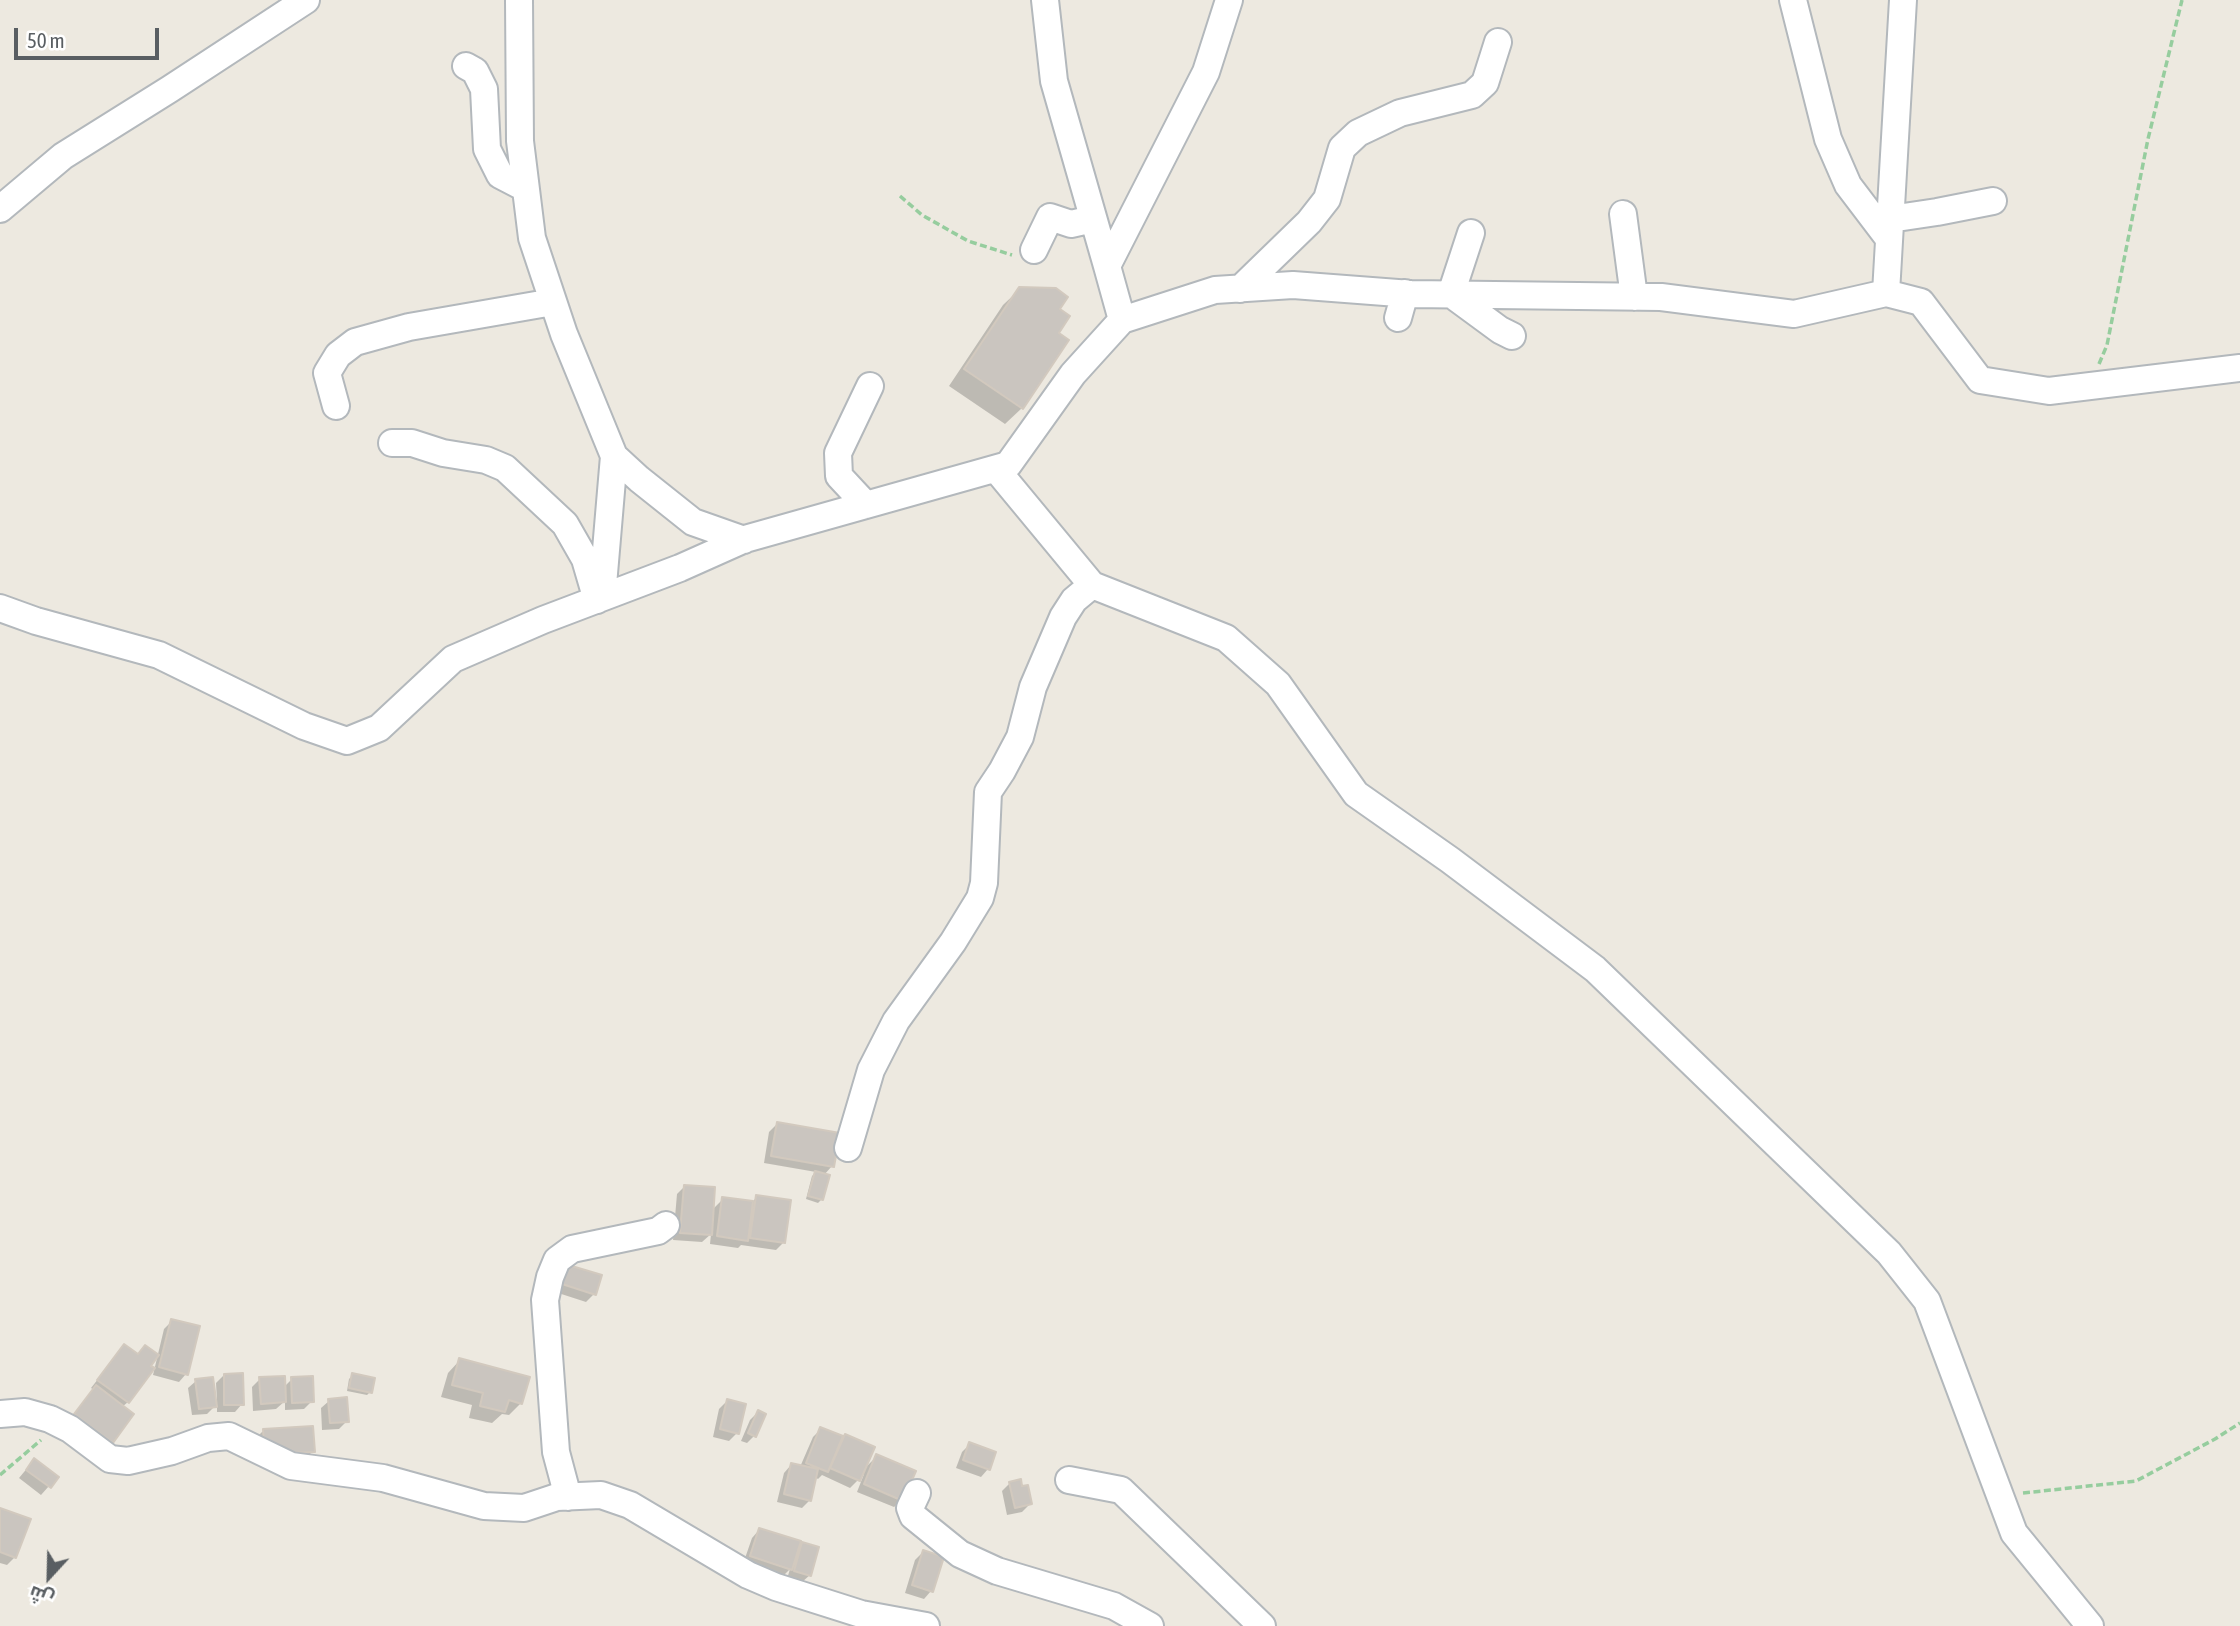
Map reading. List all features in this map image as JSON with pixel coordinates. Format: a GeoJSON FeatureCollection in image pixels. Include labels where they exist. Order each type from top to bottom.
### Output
{"type":"FeatureCollection","features":[{"type":"Feature","properties":{"kind":"street"},"geometry":{"type":"LineString","coordinates":[[0,209],[63,156],[306,0]]}},
{"type":"Feature","properties":{"kind":"street"},"geometry":{"type":"LineString","coordinates":[[519,0],[520,141],[532,237],[564,334],[614,456],[693,522],[744,540]]}},
{"type":"Feature","properties":{"kind":"street"},"geometry":{"type":"LineString","coordinates":[[1045,0],[1054,81],[1122,320]]}},
{"type":"Feature","properties":{"kind":"street"},"geometry":{"type":"LineString","coordinates":[[1107,266],[1206,72],[1229,0]]}},
{"type":"Feature","properties":{"kind":"street"},"geometry":{"type":"LineString","coordinates":[[1793,0],[1828,139],[1848,185],[1889,229]]}},
{"type":"Feature","properties":{"kind":"street"},"geometry":{"type":"LineString","coordinates":[[1886,293],[1903,0]]}},
{"type":"Feature","properties":{"kind":"street"},"geometry":{"type":"LineString","coordinates":[[1240,289],[1308,222],[1326,199],[1342,148],[1358,133],[1400,113],[1472,95],[1485,83],[1498,42]]}},
{"type":"Feature","properties":{"kind":"street"},"geometry":{"type":"LineString","coordinates":[[466,66],[475,71],[484,89],[487,149],[500,175],[525,188]]}},
{"type":"Feature","properties":{"kind":"street"},"geometry":{"type":"LineString","coordinates":[[1889,229],[1937,212],[1993,201]]}},
{"type":"Feature","properties":{"kind":"street"},"geometry":{"type":"LineString","coordinates":[[1623,214],[1634,297]]}},
{"type":"Feature","properties":{"kind":"street"},"geometry":{"type":"LineString","coordinates":[[1034,250],[1050,217],[1071,224],[1093,219]]}},
{"type":"Feature","properties":{"kind":"street"},"geometry":{"type":"LineString","coordinates":[[1451,294],[1471,233]]}},
{"type":"Feature","properties":{"kind":"street"},"geometry":{"type":"LineString","coordinates":[[0,608],[36,621],[159,654],[304,726],[347,741],[379,728],[453,659],[543,620],[680,568],[744,540],[1008,465],[1073,374],[1122,320],[1215,290],[1293,285],[1401,306],[1451,294],[1661,297],[1794,314],[1886,293],[1921,302],[1980,380],[2049,391],[2240,368]]}},
{"type":"Feature","properties":{"kind":"street"},"geometry":{"type":"LineString","coordinates":[[1451,294],[1500,330],[1513,336]]}},
{"type":"Feature","properties":{"kind":"street"},"geometry":{"type":"LineString","coordinates":[[336,406],[327,373],[338,355],[355,342],[409,327],[553,302]]}},
{"type":"Feature","properties":{"kind":"street"},"geometry":{"type":"LineString","coordinates":[[866,505],[839,476],[838,453],[870,386]]}},
{"type":"Feature","properties":{"kind":"street"},"geometry":{"type":"LineString","coordinates":[[392,443],[412,443],[443,453],[486,460],[505,468],[565,524],[585,559],[599,599]]}},
{"type":"Feature","properties":{"kind":"street"},"geometry":{"type":"LineString","coordinates":[[599,599],[614,456]]}},
{"type":"Feature","properties":{"kind":"street"},"geometry":{"type":"LineString","coordinates":[[996,469],[1092,585],[1226,638],[1278,684],[1356,794],[1450,859],[1595,970],[1889,1253],[1927,1301],[2014,1533],[2090,1626]]}},
{"type":"Feature","properties":{"kind":"street"},"geometry":{"type":"LineString","coordinates":[[848,1149],[871,1070],[896,1021],[953,942],[980,898],[984,883],[988,792],[1020,737],[1033,687],[1063,617],[1074,600],[1092,585]]}},
{"type":"Feature","properties":{"kind":"street"},"geometry":{"type":"LineString","coordinates":[[568,1497],[556,1452],[545,1300],[550,1277],[557,1260],[572,1249],[658,1231],[666,1225]]}},
{"type":"Feature","properties":{"kind":"street"},"geometry":{"type":"LineString","coordinates":[[12,1413],[66,1415],[70,1429],[110,1459],[128,1461],[172,1451],[208,1438],[229,1436],[291,1466],[383,1478],[484,1506],[524,1508],[557,1497],[601,1495],[630,1505],[748,1575],[776,1587],[861,1614],[926,1626]]}},
{"type":"Feature","properties":{"kind":"street"},"geometry":{"type":"LineString","coordinates":[[1069,1480],[1121,1490],[1262,1626]]}},
{"type":"Feature","properties":{"kind":"street"},"geometry":{"type":"LineString","coordinates":[[917,1493],[910,1508],[913,1516],[960,1554],[997,1571],[1114,1606],[1150,1626]]}},
{"type":"Feature","properties":{"kind":"path"},"geometry":{"type":"LineString","coordinates":[[2091,386],[2107,345],[2148,139],[2182,0]]}},
{"type":"Feature","properties":{"kind":"path"},"geometry":{"type":"LineString","coordinates":[[900,196],[922,215],[968,241],[1017,256],[1034,250]]}},
{"type":"Feature","properties":{"kind":"path"},"geometry":{"type":"LineString","coordinates":[[0,1475],[66,1415]]}},
{"type":"Feature","properties":{"kind":"path"},"geometry":{"type":"LineString","coordinates":[[2001,1496],[2136,1480],[2240,1423]]}},
{"type":"Feature","properties":{"kind":"building"},"geometry":{"type":"Polygon","coordinates":[[[1019,287],[1056,288],[1068,297],[1060,309],[1070,316],[1059,333],[1069,340],[1023,409],[964,369],[1019,287]]]}},
{"type":"Feature","properties":{"kind":"building"},"geometry":{"type":"Polygon","coordinates":[[[777,1122],[840,1133],[834,1167],[771,1156],[777,1122]]]}},
{"type":"Feature","properties":{"kind":"building"},"geometry":{"type":"Polygon","coordinates":[[[815,1171],[830,1175],[823,1200],[808,1196],[815,1171]]]}},
{"type":"Feature","properties":{"kind":"building"},"geometry":{"type":"Polygon","coordinates":[[[684,1185],[715,1187],[712,1235],[680,1233],[684,1185]]]}},
{"type":"Feature","properties":{"kind":"building"},"geometry":{"type":"Polygon","coordinates":[[[756,1195],[791,1200],[785,1243],[750,1238],[756,1195]]]}},
{"type":"Feature","properties":{"kind":"building"},"geometry":{"type":"Polygon","coordinates":[[[722,1197],[753,1201],[748,1241],[717,1236],[722,1197]]]}},
{"type":"Feature","properties":{"kind":"building"},"geometry":{"type":"Polygon","coordinates":[[[565,1264],[602,1275],[596,1295],[559,1283],[565,1264]]]}},
{"type":"Feature","properties":{"kind":"building"},"geometry":{"type":"Polygon","coordinates":[[[171,1319],[200,1326],[188,1375],[159,1367],[171,1319]]]}},
{"type":"Feature","properties":{"kind":"building"},"geometry":{"type":"Polygon","coordinates":[[[124,1344],[138,1354],[145,1345],[159,1355],[151,1366],[155,1368],[129,1403],[97,1380],[124,1344]]]}},
{"type":"Feature","properties":{"kind":"building"},"geometry":{"type":"Polygon","coordinates":[[[459,1358],[530,1377],[522,1404],[509,1400],[505,1412],[480,1406],[483,1393],[452,1385],[459,1358]]]}},
{"type":"Feature","properties":{"kind":"building"},"geometry":{"type":"Polygon","coordinates":[[[243,1373],[244,1405],[224,1405],[224,1374],[243,1373]]]}},
{"type":"Feature","properties":{"kind":"building"},"geometry":{"type":"Polygon","coordinates":[[[352,1373],[375,1378],[372,1393],[349,1388],[352,1373]]]}},
{"type":"Feature","properties":{"kind":"building"},"geometry":{"type":"Polygon","coordinates":[[[285,1376],[286,1402],[261,1404],[259,1377],[285,1376]]]}},
{"type":"Feature","properties":{"kind":"building"},"geometry":{"type":"Polygon","coordinates":[[[313,1376],[314,1402],[292,1403],[291,1377],[313,1376]]]}},
{"type":"Feature","properties":{"kind":"building"},"geometry":{"type":"Polygon","coordinates":[[[213,1377],[217,1407],[199,1409],[195,1379],[213,1377]]]}},
{"type":"Feature","properties":{"kind":"building"},"geometry":{"type":"Polygon","coordinates":[[[96,1385],[134,1414],[113,1443],[74,1414],[96,1385]]]}},
{"type":"Feature","properties":{"kind":"building"},"geometry":{"type":"Polygon","coordinates":[[[347,1397],[349,1422],[330,1423],[328,1399],[347,1397]]]}},
{"type":"Feature","properties":{"kind":"building"},"geometry":{"type":"Polygon","coordinates":[[[727,1399],[746,1404],[739,1434],[720,1429],[727,1399]]]}},
{"type":"Feature","properties":{"kind":"building"},"geometry":{"type":"Polygon","coordinates":[[[758,1410],[766,1414],[756,1437],[748,1433],[758,1410]]]}},
{"type":"Feature","properties":{"kind":"building"},"geometry":{"type":"Polygon","coordinates":[[[313,1426],[315,1452],[289,1453],[264,1445],[263,1429],[313,1426]]]}},
{"type":"Feature","properties":{"kind":"building"},"geometry":{"type":"Polygon","coordinates":[[[820,1427],[843,1436],[828,1472],[806,1463],[820,1427]]]}},
{"type":"Feature","properties":{"kind":"building"},"geometry":{"type":"Polygon","coordinates":[[[845,1434],[875,1447],[860,1481],[830,1468],[845,1434]]]}},
{"type":"Feature","properties":{"kind":"building"},"geometry":{"type":"Polygon","coordinates":[[[969,1442],[996,1452],[990,1470],[963,1460],[969,1442]]]}},
{"type":"Feature","properties":{"kind":"building"},"geometry":{"type":"Polygon","coordinates":[[[876,1454],[916,1471],[903,1501],[864,1484],[876,1454]]]}},
{"type":"Feature","properties":{"kind":"building"},"geometry":{"type":"Polygon","coordinates":[[[34,1458],[59,1477],[51,1488],[26,1470],[34,1458]]]}},
{"type":"Feature","properties":{"kind":"building"},"geometry":{"type":"Polygon","coordinates":[[[791,1463],[818,1469],[811,1501],[784,1494],[791,1463]]]}},
{"type":"Feature","properties":{"kind":"building"},"geometry":{"type":"Polygon","coordinates":[[[1021,1479],[1022,1486],[1028,1485],[1032,1504],[1015,1508],[1009,1482],[1021,1479]]]}},
{"type":"Feature","properties":{"kind":"building"},"geometry":{"type":"Polygon","coordinates":[[[0,1508],[31,1519],[16,1558],[0,1552],[0,1508]]]}},
{"type":"Feature","properties":{"kind":"building"},"geometry":{"type":"Polygon","coordinates":[[[759,1528],[801,1541],[792,1570],[750,1556],[759,1528]]]}},
{"type":"Feature","properties":{"kind":"building"},"geometry":{"type":"Polygon","coordinates":[[[802,1542],[819,1547],[811,1576],[794,1571],[802,1542]]]}},
{"type":"Feature","properties":{"kind":"building"},"geometry":{"type":"Polygon","coordinates":[[[923,1550],[944,1557],[933,1592],[912,1585],[923,1550]]]}}]}
